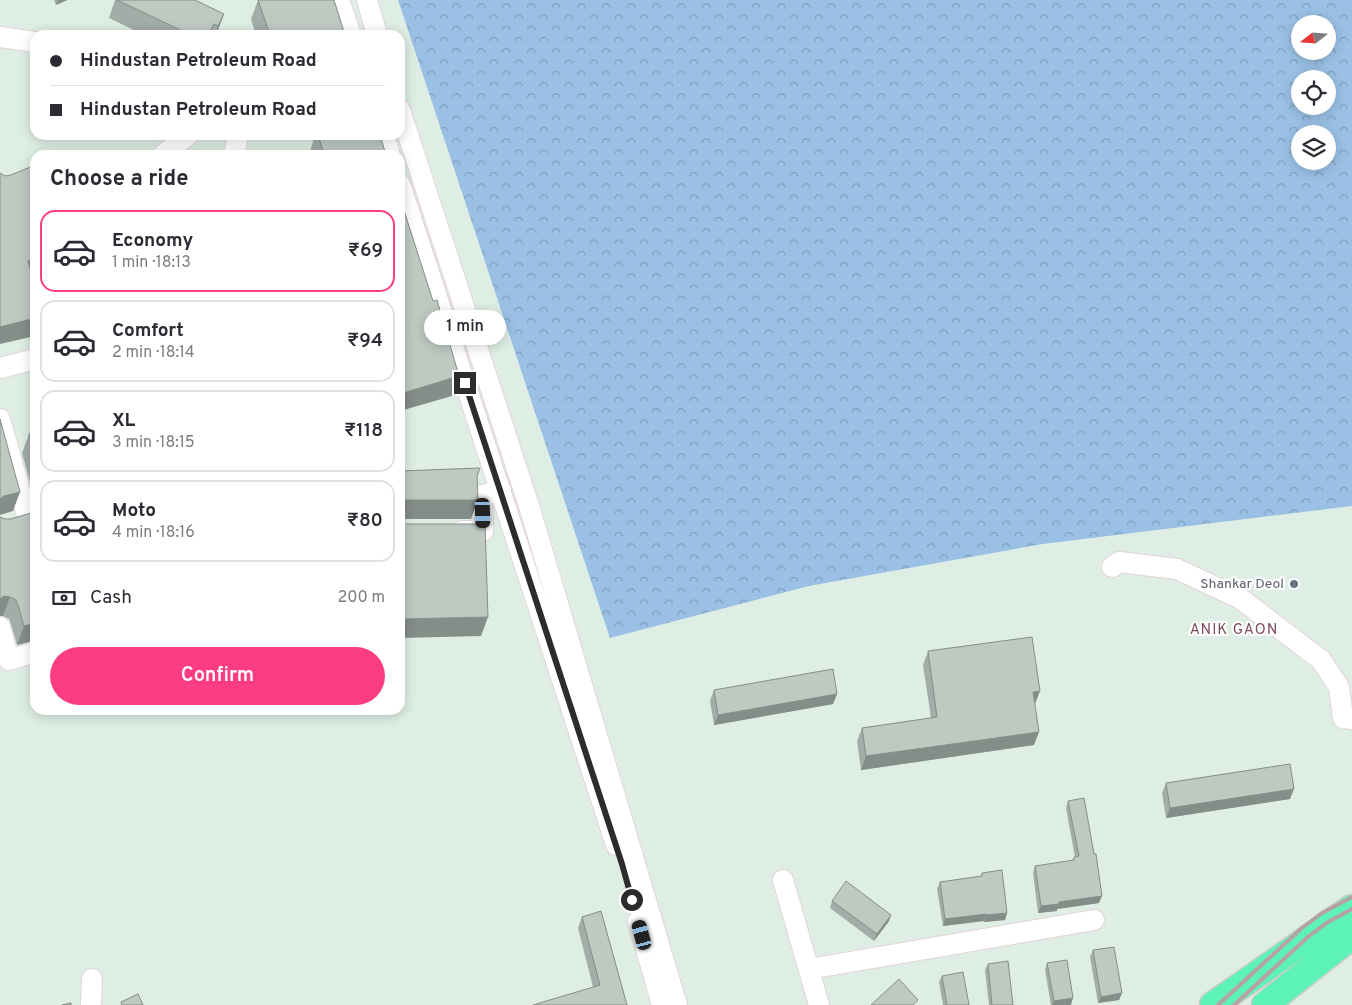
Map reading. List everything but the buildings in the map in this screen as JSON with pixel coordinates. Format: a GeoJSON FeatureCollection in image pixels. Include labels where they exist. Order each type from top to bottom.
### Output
{"type":"FeatureCollection","features":[{"type":"Feature","properties":{"kind":"main road"},"geometry":{"type":"LineString","coordinates":[[1213,1005],[1352,908]]}},
{"type":"Feature","properties":{"kind":"main road"},"geometry":{"type":"LineString","coordinates":[[1264,1005],[1352,936]]}},
{"type":"Feature","properties":{"kind":"street"},"geometry":{"type":"LineString","coordinates":[[339,0],[349,30]]}},
{"type":"Feature","properties":{"kind":"street"},"geometry":{"type":"LineString","coordinates":[[367,0],[376,30]]}},
{"type":"Feature","properties":{"kind":"street"},"geometry":{"type":"LineString","coordinates":[[0,36],[30,41]]}},
{"type":"Feature","properties":{"kind":"street"},"geometry":{"type":"LineString","coordinates":[[405,125],[529,506],[677,1005]]}},
{"type":"Feature","properties":{"kind":"street"},"geometry":{"type":"LineString","coordinates":[[169,150],[182,140]]}},
{"type":"Feature","properties":{"kind":"street"},"geometry":{"type":"LineString","coordinates":[[405,199],[622,864],[662,1005]]}},
{"type":"Feature","properties":{"kind":"street"},"geometry":{"type":"LineString","coordinates":[[0,368],[30,360]]}},
{"type":"Feature","properties":{"kind":"street"},"geometry":{"type":"LineString","coordinates":[[0,419],[24,520]]}},
{"type":"Feature","properties":{"kind":"street"},"geometry":{"type":"LineString","coordinates":[[446,531],[483,531],[482,495],[500,491]]}},
{"type":"Feature","properties":{"kind":"street"},"geometry":{"type":"LineString","coordinates":[[1112,567],[1120,562],[1177,569],[1241,599],[1321,660],[1339,687],[1343,718],[1352,719]]}},
{"type":"Feature","properties":{"kind":"street"},"geometry":{"type":"LineString","coordinates":[[0,626],[9,660],[30,654]]}},
{"type":"Feature","properties":{"kind":"street"},"geometry":{"type":"LineString","coordinates":[[783,880],[819,1005]]}},
{"type":"Feature","properties":{"kind":"street"},"geometry":{"type":"LineString","coordinates":[[808,969],[1094,920]]}},
{"type":"Feature","properties":{"kind":"street"},"geometry":{"type":"LineString","coordinates":[[91,1005],[92,979]]}},
{"type":"Feature","properties":{"kind":"green space"},"geometry":{"type":"Polygon","coordinates":[[[398,0],[1352,0],[1352,506],[1043,544],[809,586],[610,638],[398,0]]]}},
{"type":"Feature","properties":{"kind":"railway"},"geometry":{"type":"LineString","coordinates":[[1218,1005],[1302,928],[1322,913],[1352,897]]}},
{"type":"Feature","properties":{"kind":"railway"},"geometry":{"type":"LineString","coordinates":[[1234,1005],[1309,936],[1328,922],[1352,909]]}},
{"type":"Feature","properties":{"kind":"place","name":"Shankar Deol"},"geometry":{"type":"Point","coordinates":[1294,584]}},
{"type":"Feature","properties":{"kind":"district","name":"ANIK GAON"},"geometry":{"type":"Point","coordinates":[1234,630]}},
{"type":"Feature","properties":{"kind":"route"},"geometry":{"type":"LineString","coordinates":[[465,383],[622,864],[632,900]]}}]}
